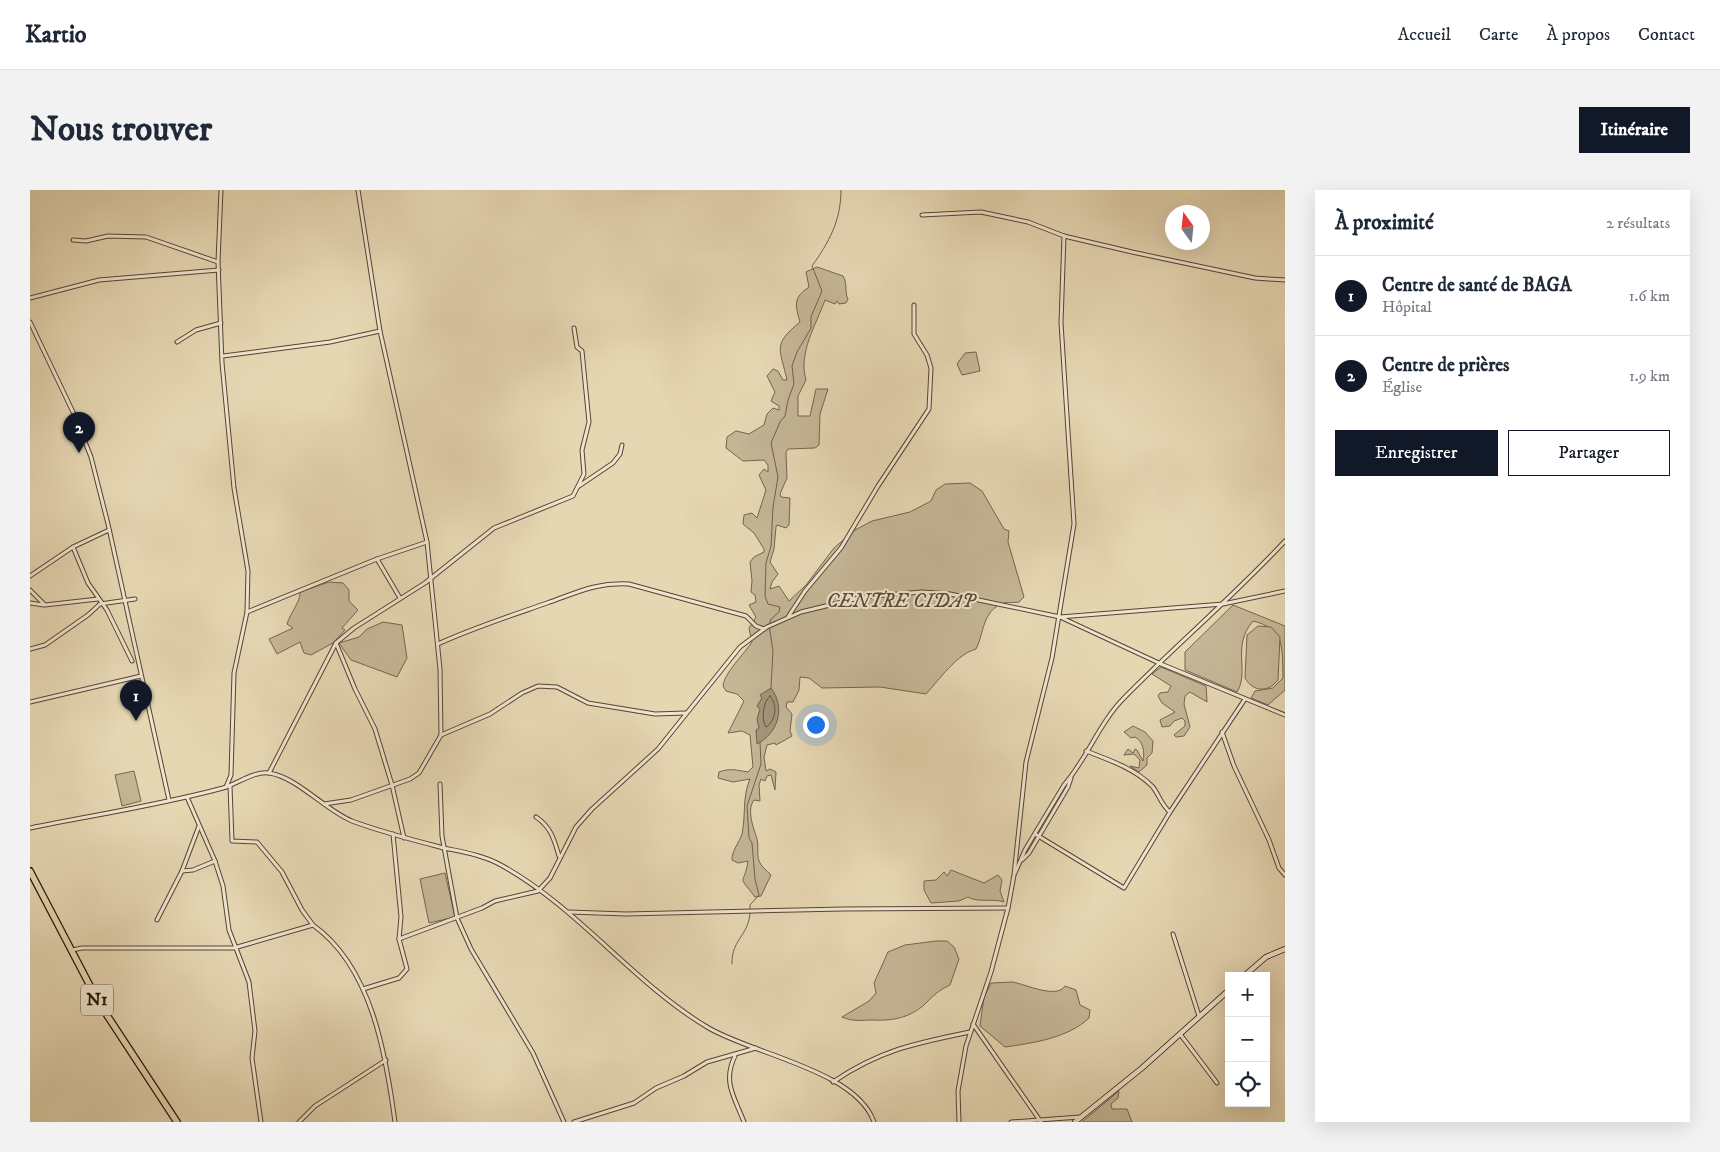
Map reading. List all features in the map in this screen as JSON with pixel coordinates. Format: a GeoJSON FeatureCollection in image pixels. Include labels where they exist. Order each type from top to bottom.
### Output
{"type":"FeatureCollection","features":[{"type":"Feature","properties":{"kind":"highway","name":"N1"},"geometry":{"type":"LineString","coordinates":[[30,870],[99,1003],[177,1122]]}},
{"type":"Feature","properties":{"kind":"main road"},"geometry":{"type":"LineString","coordinates":[[1249,972],[1266,957],[1285,949]]}},
{"type":"Feature","properties":{"kind":"main road"},"geometry":{"type":"LineString","coordinates":[[1075,1122],[1142,1068],[1225,993]]}},
{"type":"Feature","properties":{"kind":"street"},"geometry":{"type":"LineString","coordinates":[[221,190],[218,270],[222,356],[234,488],[248,571],[247,612],[234,673],[231,775],[228,786],[232,841],[257,842],[269,859],[282,872],[302,910],[313,925],[329,937],[363,989],[386,1060],[395,1122]]}},
{"type":"Feature","properties":{"kind":"street"},"geometry":{"type":"LineString","coordinates":[[324,804],[351,800],[410,779],[419,773],[441,735],[438,644],[427,542],[380,331],[358,190]]}},
{"type":"Feature","properties":{"kind":"street"},"geometry":{"type":"LineString","coordinates":[[922,215],[981,212],[1028,222],[1064,236],[1255,278],[1285,280]]}},
{"type":"Feature","properties":{"kind":"street"},"geometry":{"type":"LineString","coordinates":[[73,240],[86,241],[108,236],[146,236],[218,262]]}},
{"type":"Feature","properties":{"kind":"street"},"geometry":{"type":"LineString","coordinates":[[959,1122],[958,1091],[970,1032],[991,972],[1008,908],[1014,875],[1026,762],[1060,617],[1074,524],[1061,323],[1064,236]]}},
{"type":"Feature","properties":{"kind":"street"},"geometry":{"type":"LineString","coordinates":[[30,298],[99,280],[218,270]]}},
{"type":"Feature","properties":{"kind":"street"},"geometry":{"type":"LineString","coordinates":[[787,618],[805,591],[841,548],[878,486],[929,409],[931,368],[927,355],[914,334],[914,305]]}},
{"type":"Feature","properties":{"kind":"street"},"geometry":{"type":"LineString","coordinates":[[30,322],[73,412],[91,457],[110,530],[169,800]]}},
{"type":"Feature","properties":{"kind":"street"},"geometry":{"type":"LineString","coordinates":[[178,342],[196,330],[221,323]]}},
{"type":"Feature","properties":{"kind":"street"},"geometry":{"type":"LineString","coordinates":[[269,773],[324,662],[336,642],[432,577],[494,528],[573,496],[584,474],[582,450],[589,422],[582,352],[577,347],[574,328]]}},
{"type":"Feature","properties":{"kind":"street"},"geometry":{"type":"LineString","coordinates":[[222,356],[330,342],[380,331]]}},
{"type":"Feature","properties":{"kind":"street"},"geometry":{"type":"LineString","coordinates":[[578,486],[613,463],[620,454],[622,445]]}},
{"type":"Feature","properties":{"kind":"street"},"geometry":{"type":"LineString","coordinates":[[30,576],[73,547],[110,530]]}},
{"type":"Feature","properties":{"kind":"street"},"geometry":{"type":"LineString","coordinates":[[1014,875],[1035,834],[1065,794],[1072,776],[1086,751],[1124,698],[1223,604],[1285,541]]}},
{"type":"Feature","properties":{"kind":"street"},"geometry":{"type":"LineString","coordinates":[[247,612],[377,559],[427,542]]}},
{"type":"Feature","properties":{"kind":"street"},"geometry":{"type":"LineString","coordinates":[[73,547],[88,583],[102,604],[132,660]]}},
{"type":"Feature","properties":{"kind":"street"},"geometry":{"type":"LineString","coordinates":[[377,559],[400,598]]}},
{"type":"Feature","properties":{"kind":"street"},"geometry":{"type":"LineString","coordinates":[[438,644],[481,626],[590,587],[612,583],[638,586],[733,612],[746,616],[756,626],[768,627]]}},
{"type":"Feature","properties":{"kind":"street"},"geometry":{"type":"LineString","coordinates":[[30,590],[44,605]]}},
{"type":"Feature","properties":{"kind":"street"},"geometry":{"type":"LineString","coordinates":[[1060,617],[1223,604],[1285,591]]}},
{"type":"Feature","properties":{"kind":"street"},"geometry":{"type":"LineString","coordinates":[[399,939],[457,918],[495,901],[538,890],[550,878],[576,827],[592,809],[658,748],[740,647],[768,627],[787,618],[848,600],[922,592],[950,594],[1060,617],[1161,664],[1285,715]]}},
{"type":"Feature","properties":{"kind":"street"},"geometry":{"type":"LineString","coordinates":[[30,603],[44,605],[98,599]]}},
{"type":"Feature","properties":{"kind":"street"},"geometry":{"type":"LineString","coordinates":[[30,649],[45,644],[102,604],[134,600]]}},
{"type":"Feature","properties":{"kind":"street"},"geometry":{"type":"LineString","coordinates":[[336,642],[374,729],[392,785],[404,838]]}},
{"type":"Feature","properties":{"kind":"street"},"geometry":{"type":"LineString","coordinates":[[30,702],[141,676]]}},
{"type":"Feature","properties":{"kind":"street"},"geometry":{"type":"LineString","coordinates":[[441,735],[490,714],[522,693],[538,686],[557,687],[588,702],[655,714],[686,713]]}},
{"type":"Feature","properties":{"kind":"street"},"geometry":{"type":"LineString","coordinates":[[1035,834],[1122,889],[1170,812],[1245,699]]}},
{"type":"Feature","properties":{"kind":"street"},"geometry":{"type":"LineString","coordinates":[[1222,732],[1234,766],[1269,840],[1279,868],[1285,875]]}},
{"type":"Feature","properties":{"kind":"street"},"geometry":{"type":"LineString","coordinates":[[1086,751],[1128,768],[1153,787],[1160,801],[1170,812]]}},
{"type":"Feature","properties":{"kind":"street"},"geometry":{"type":"LineString","coordinates":[[30,828],[186,797],[228,786],[259,774],[269,773],[294,784],[345,818],[404,838],[482,856],[500,864],[569,912],[636,972],[704,1026],[723,1036],[824,1075],[862,1101],[870,1110],[874,1122]]}},
{"type":"Feature","properties":{"kind":"street"},"geometry":{"type":"LineString","coordinates":[[1020,863],[1039,836],[1060,790],[1072,776]]}},
{"type":"Feature","properties":{"kind":"street"},"geometry":{"type":"LineString","coordinates":[[440,784],[444,848],[457,918],[470,949],[533,1053],[564,1122]]}},
{"type":"Feature","properties":{"kind":"street"},"geometry":{"type":"LineString","coordinates":[[1060,790],[1065,794]]}},
{"type":"Feature","properties":{"kind":"street"},"geometry":{"type":"LineString","coordinates":[[186,797],[215,862],[223,886],[229,930],[234,948],[249,982],[255,1031],[252,1058],[261,1122]]}},
{"type":"Feature","properties":{"kind":"street"},"geometry":{"type":"LineString","coordinates":[[536,817],[546,824],[552,832],[560,857]]}},
{"type":"Feature","properties":{"kind":"street"},"geometry":{"type":"LineString","coordinates":[[157,920],[182,871],[200,825]]}},
{"type":"Feature","properties":{"kind":"street"},"geometry":{"type":"LineString","coordinates":[[363,989],[399,978],[407,969],[399,939],[401,917],[393,834]]}},
{"type":"Feature","properties":{"kind":"street"},"geometry":{"type":"LineString","coordinates":[[182,871],[193,870],[215,862]]}},
{"type":"Feature","properties":{"kind":"street"},"geometry":{"type":"LineString","coordinates":[[569,912],[626,914],[1008,908]]}},
{"type":"Feature","properties":{"kind":"street"},"geometry":{"type":"LineString","coordinates":[[71,950],[82,948],[234,948],[313,925]]}},
{"type":"Feature","properties":{"kind":"street"},"geometry":{"type":"LineString","coordinates":[[1173,934],[1199,1016]]}},
{"type":"Feature","properties":{"kind":"street"},"geometry":{"type":"LineString","coordinates":[[973,1023],[1040,1121]]}},
{"type":"Feature","properties":{"kind":"street"},"geometry":{"type":"LineString","coordinates":[[833,1082],[859,1065],[892,1050],[970,1032]]}},
{"type":"Feature","properties":{"kind":"street"},"geometry":{"type":"LineString","coordinates":[[1180,1034],[1217,1083]]}},
{"type":"Feature","properties":{"kind":"street"},"geometry":{"type":"LineString","coordinates":[[574,1122],[634,1103],[656,1088],[684,1076],[699,1066],[757,1048]]}},
{"type":"Feature","properties":{"kind":"street"},"geometry":{"type":"LineString","coordinates":[[735,1055],[731,1063],[729,1090],[744,1122]]}},
{"type":"Feature","properties":{"kind":"street"},"geometry":{"type":"LineString","coordinates":[[300,1122],[315,1106],[386,1060]]}},
{"type":"Feature","properties":{"kind":"street"},"geometry":{"type":"LineString","coordinates":[[1011,1122],[1080,1117]]}},
{"type":"Feature","properties":{"kind":"green space","name":"CENTRE CIDAP"},"geometry":{"type":"Polygon","coordinates":[[[817,267],[843,276],[848,299],[846,303],[839,304],[837,301],[835,304],[825,300],[806,349],[804,370],[806,380],[798,396],[798,416],[810,416],[816,389],[828,389],[820,414],[819,445],[815,448],[788,449],[786,452],[787,478],[780,494],[781,497],[790,498],[789,525],[786,528],[777,525],[776,527],[774,549],[770,562],[778,574],[772,582],[770,589],[779,586],[789,601],[806,585],[834,548],[855,530],[872,521],[910,512],[931,501],[936,490],[945,484],[970,483],[982,491],[1004,529],[1009,531],[1008,542],[1024,597],[1019,602],[1004,603],[991,611],[976,649],[955,662],[926,694],[880,687],[822,688],[809,678],[800,677],[799,690],[793,702],[787,702],[786,707],[792,714],[790,731],[792,736],[776,745],[775,743],[767,745],[764,757],[766,771],[770,769],[776,772],[775,790],[771,775],[767,776],[765,781],[761,779],[759,785],[760,801],[754,800],[752,804],[751,820],[758,842],[759,860],[771,875],[761,896],[755,897],[743,882],[748,861],[738,863],[732,860],[734,850],[742,834],[746,793],[750,779],[733,782],[718,778],[719,772],[733,770],[748,772],[753,767],[750,735],[742,731],[728,733],[744,701],[737,694],[726,691],[723,686],[727,675],[752,642],[749,628],[756,617],[749,605],[756,602],[755,595],[751,592],[750,562],[754,557],[764,552],[764,549],[754,533],[743,524],[744,515],[752,513],[757,518],[766,490],[759,475],[764,469],[768,472],[768,465],[764,460],[743,461],[726,448],[727,437],[736,431],[749,434],[764,425],[767,414],[773,408],[779,410],[779,406],[771,401],[775,392],[767,376],[773,369],[778,371],[783,380],[787,380],[780,348],[785,336],[800,322],[796,306],[800,295],[809,287],[806,272],[817,267]]]}},
{"type":"Feature","properties":{"kind":"green space"},"geometry":{"type":"Polygon","coordinates":[[[976,352],[980,371],[962,375],[957,364],[965,353],[976,352]]]}},
{"type":"Feature","properties":{"kind":"green space"},"geometry":{"type":"Polygon","coordinates":[[[329,582],[343,583],[349,590],[349,601],[358,610],[342,628],[345,630],[333,643],[311,655],[304,653],[300,642],[277,654],[269,639],[293,628],[287,624],[299,599],[300,592],[329,582]]]}},
{"type":"Feature","properties":{"kind":"green space"},"geometry":{"type":"Polygon","coordinates":[[[1233,605],[1285,626],[1285,690],[1268,705],[1251,698],[1255,691],[1273,688],[1283,678],[1282,648],[1276,634],[1263,624],[1253,621],[1243,640],[1242,676],[1237,692],[1185,670],[1185,652],[1233,605]]]}},
{"type":"Feature","properties":{"kind":"green space"},"geometry":{"type":"Polygon","coordinates":[[[383,622],[402,625],[407,658],[397,677],[351,660],[339,643],[359,637],[367,629],[383,622]]]}},
{"type":"Feature","properties":{"kind":"green space"},"geometry":{"type":"Polygon","coordinates":[[[1258,626],[1271,627],[1280,637],[1278,680],[1265,689],[1252,686],[1245,678],[1247,635],[1258,626]]]}},
{"type":"Feature","properties":{"kind":"green space"},"geometry":{"type":"Polygon","coordinates":[[[1161,667],[1206,686],[1207,702],[1190,692],[1185,696],[1184,704],[1190,727],[1184,736],[1176,737],[1174,735],[1185,726],[1185,721],[1182,718],[1174,721],[1170,726],[1162,727],[1160,720],[1175,712],[1162,703],[1158,696],[1160,693],[1168,692],[1171,686],[1152,674],[1161,667]]]}},
{"type":"Feature","properties":{"kind":"green space"},"geometry":{"type":"Polygon","coordinates":[[[1133,726],[1145,732],[1153,741],[1152,753],[1147,758],[1147,765],[1139,772],[1130,766],[1139,768],[1140,760],[1134,754],[1124,755],[1128,749],[1133,753],[1135,749],[1143,761],[1142,744],[1135,737],[1131,738],[1124,732],[1133,726]]]}},
{"type":"Feature","properties":{"kind":"green space"},"geometry":{"type":"Polygon","coordinates":[[[134,771],[141,801],[122,806],[115,775],[134,771]]]}},
{"type":"Feature","properties":{"kind":"green space"},"geometry":{"type":"Polygon","coordinates":[[[951,870],[984,883],[998,875],[1002,880],[1000,891],[1004,902],[976,900],[968,897],[959,901],[931,903],[924,890],[924,881],[936,880],[944,872],[947,876],[951,870]]]}},
{"type":"Feature","properties":{"kind":"green space"},"geometry":{"type":"Polygon","coordinates":[[[445,873],[455,917],[429,923],[420,879],[445,873]]]}},
{"type":"Feature","properties":{"kind":"green space"},"geometry":{"type":"Polygon","coordinates":[[[947,941],[954,947],[959,959],[950,985],[936,993],[913,1013],[900,1018],[850,1020],[842,1017],[869,1001],[876,993],[874,983],[888,952],[905,945],[947,941]]]}},
{"type":"Feature","properties":{"kind":"green space"},"geometry":{"type":"Polygon","coordinates":[[[1013,982],[1049,991],[1061,990],[1065,986],[1076,990],[1080,1005],[1090,1010],[1089,1018],[1081,1025],[1061,1035],[1005,1047],[980,1026],[984,997],[991,983],[1013,982]]]}},
{"type":"Feature","properties":{"kind":"green space"},"geometry":{"type":"Polygon","coordinates":[[[1119,1091],[1118,1098],[1111,1104],[1112,1109],[1127,1109],[1132,1122],[1082,1122],[1119,1091]]]}},
{"type":"Feature","properties":{"kind":"water"},"geometry":{"type":"Polygon","coordinates":[[[771,688],[778,704],[778,719],[770,733],[757,744],[756,730],[759,728],[757,719],[760,709],[757,706],[762,698],[760,695],[771,688]]]}},
{"type":"Feature","properties":{"kind":"waterway"},"geometry":{"type":"LineString","coordinates":[[771,688],[773,651],[769,625],[771,619],[779,612],[780,607],[768,604],[765,596],[766,563],[771,546],[773,507],[778,477],[771,443],[780,422],[785,416],[794,384],[792,366],[797,352],[811,328],[811,317],[822,291],[812,266],[833,231],[839,212],[841,190]]}},
{"type":"Feature","properties":{"kind":"waterway"},"geometry":{"type":"LineString","coordinates":[[732,964],[735,948],[748,924],[750,905],[759,895],[755,879],[752,843],[749,838],[747,806],[761,764],[760,742]]}},
{"type":"Feature","properties":{"kind":"place","name":"Centre de prières"},"geometry":{"type":"Point","coordinates":[79,453]}},
{"type":"Feature","properties":{"kind":"place","name":"Centre de santé de BAGA"},"geometry":{"type":"Point","coordinates":[136,721]}}]}
